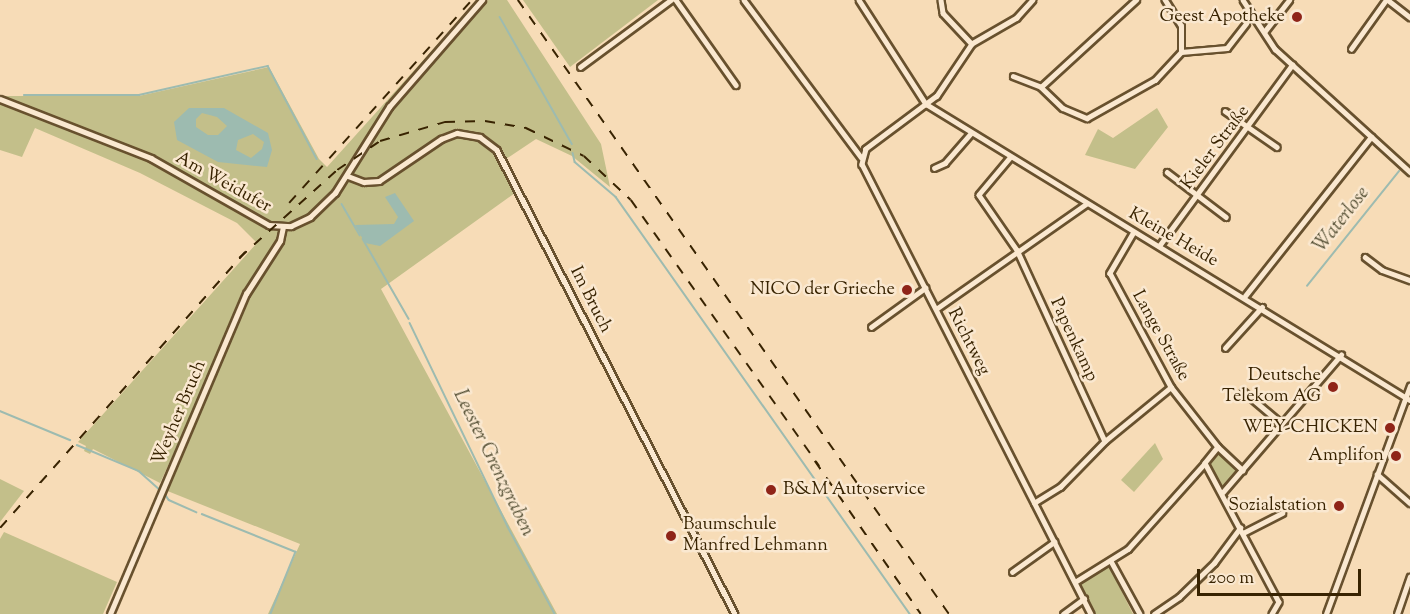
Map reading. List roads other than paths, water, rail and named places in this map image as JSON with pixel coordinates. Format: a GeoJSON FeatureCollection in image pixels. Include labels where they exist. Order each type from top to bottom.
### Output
{"type":"FeatureCollection","features":[{"type":"Feature","properties":{"kind":"street","name":"Am Weidufer"},"geometry":{"type":"LineString","coordinates":[[0,99],[151,158],[254,218],[283,227],[310,217],[348,176],[389,107],[482,0]]}},
{"type":"Feature","properties":{"kind":"street"},"geometry":{"type":"LineString","coordinates":[[580,67],[671,0]]}},
{"type":"Feature","properties":{"kind":"street"},"geometry":{"type":"LineString","coordinates":[[676,0],[736,84]]}},
{"type":"Feature","properties":{"kind":"street","name":"Richtweg"},"geometry":{"type":"LineString","coordinates":[[744,0],[861,157],[1091,614]]}},
{"type":"Feature","properties":{"kind":"street"},"geometry":{"type":"LineString","coordinates":[[859,0],[926,104]]}},
{"type":"Feature","properties":{"kind":"street"},"geometry":{"type":"LineString","coordinates":[[941,0],[943,13],[972,44]]}},
{"type":"Feature","properties":{"kind":"street"},"geometry":{"type":"LineString","coordinates":[[861,157],[866,149],[937,96],[972,44],[1010,23],[1033,0]]}},
{"type":"Feature","properties":{"kind":"street"},"geometry":{"type":"LineString","coordinates":[[1041,87],[1136,0]]}},
{"type":"Feature","properties":{"kind":"street"},"geometry":{"type":"LineString","coordinates":[[1165,0],[1180,26],[1181,52]]}},
{"type":"Feature","properties":{"kind":"street"},"geometry":{"type":"LineString","coordinates":[[1243,0],[1292,65],[1410,172]]}},
{"type":"Feature","properties":{"kind":"street"},"geometry":{"type":"LineString","coordinates":[[1265,31],[1289,0]]}},
{"type":"Feature","properties":{"kind":"street"},"geometry":{"type":"LineString","coordinates":[[1351,49],[1387,0],[1410,17]]}},
{"type":"Feature","properties":{"kind":"street"},"geometry":{"type":"LineString","coordinates":[[1013,76],[1041,87],[1063,108],[1087,118],[1155,80],[1181,52],[1227,48],[1246,24]]}},
{"type":"Feature","properties":{"kind":"street","name":"Kieler Straße"},"geometry":{"type":"LineString","coordinates":[[1159,246],[1249,129],[1292,65]]}},
{"type":"Feature","properties":{"kind":"street","name":"Kleine Heide"},"geometry":{"type":"LineString","coordinates":[[926,104],[1010,158],[1245,296],[1408,398]]}},
{"type":"Feature","properties":{"kind":"street"},"geometry":{"type":"LineString","coordinates":[[1225,111],[1277,147]]}},
{"type":"Feature","properties":{"kind":"street","name":"Im Bruch"},"geometry":{"type":"LineString","coordinates":[[348,176],[364,182],[379,181],[441,139],[457,133],[480,137],[497,150],[735,614]]}},
{"type":"Feature","properties":{"kind":"street"},"geometry":{"type":"LineString","coordinates":[[934,168],[945,163],[971,133]]}},
{"type":"Feature","properties":{"kind":"street"},"geometry":{"type":"LineString","coordinates":[[1245,296],[1371,137]]}},
{"type":"Feature","properties":{"kind":"street","name":"Papenkamp"},"geometry":{"type":"LineString","coordinates":[[1010,158],[979,195],[1017,250],[1105,441]]}},
{"type":"Feature","properties":{"kind":"street"},"geometry":{"type":"LineString","coordinates":[[1167,172],[1226,218]]}},
{"type":"Feature","properties":{"kind":"street"},"geometry":{"type":"LineString","coordinates":[[936,309],[1017,250],[1086,204]]}},
{"type":"Feature","properties":{"kind":"street","name":"Weyher Bruch"},"geometry":{"type":"LineString","coordinates":[[110,614],[246,294],[280,241],[283,227]]}},
{"type":"Feature","properties":{"kind":"street","name":"Lange Straße"},"geometry":{"type":"LineString","coordinates":[[1134,232],[1110,273],[1171,387],[1218,447],[1243,470]]}},
{"type":"Feature","properties":{"kind":"street"},"geometry":{"type":"LineString","coordinates":[[1365,257],[1382,270],[1410,280]]}},
{"type":"Feature","properties":{"kind":"street"},"geometry":{"type":"LineString","coordinates":[[871,327],[925,288]]}},
{"type":"Feature","properties":{"kind":"street"},"geometry":{"type":"LineString","coordinates":[[1225,348],[1263,307]]}},
{"type":"Feature","properties":{"kind":"street"},"geometry":{"type":"LineString","coordinates":[[1223,492],[1341,356]]}},
{"type":"Feature","properties":{"kind":"street"},"geometry":{"type":"LineString","coordinates":[[1326,614],[1377,474],[1408,398],[1410,386]]}},
{"type":"Feature","properties":{"kind":"street"},"geometry":{"type":"LineString","coordinates":[[1034,503],[1060,487],[1105,441],[1171,387]]}},
{"type":"Feature","properties":{"kind":"street"},"geometry":{"type":"LineString","coordinates":[[1244,391],[1281,423]]}},
{"type":"Feature","properties":{"kind":"street"},"geometry":{"type":"LineString","coordinates":[[1075,582],[1128,549],[1218,447]]}},
{"type":"Feature","properties":{"kind":"street"},"geometry":{"type":"LineString","coordinates":[[1205,463],[1223,492],[1240,531],[1279,602],[1272,614]]}},
{"type":"Feature","properties":{"kind":"street"},"geometry":{"type":"LineString","coordinates":[[1377,474],[1410,503]]}},
{"type":"Feature","properties":{"kind":"street"},"geometry":{"type":"LineString","coordinates":[[1154,614],[1179,597],[1214,563],[1240,531],[1282,513]]}},
{"type":"Feature","properties":{"kind":"street"},"geometry":{"type":"LineString","coordinates":[[1012,572],[1054,542]]}},
{"type":"Feature","properties":{"kind":"street"},"geometry":{"type":"LineString","coordinates":[[1111,561],[1140,614]]}},
{"type":"Feature","properties":{"kind":"street"},"geometry":{"type":"LineString","coordinates":[[1397,614],[1410,577]]}},
{"type":"Feature","properties":{"kind":"street"},"geometry":{"type":"LineString","coordinates":[[1063,614],[1084,599]]}},
{"type":"Feature","properties":{"kind":"water"},"geometry":{"type":"Polygon","coordinates":[[[189,108],[224,108],[268,133],[272,150],[267,167],[218,162],[177,140],[174,122],[189,108]],[[202,113],[196,119],[196,127],[208,135],[218,135],[227,126],[217,117],[202,113]],[[253,134],[238,140],[236,150],[251,158],[262,149],[264,142],[253,134]]]}},
{"type":"Feature","properties":{"kind":"water"},"geometry":{"type":"Polygon","coordinates":[[[395,193],[414,221],[380,246],[365,243],[355,225],[394,224],[398,217],[385,197],[395,193]]]}},
{"type":"Feature","properties":{"kind":"waterway"},"geometry":{"type":"LineString","coordinates":[[500,17],[572,144]]}},
{"type":"Feature","properties":{"kind":"waterway","name":"Leester Grenzgraben"},"geometry":{"type":"LineString","coordinates":[[24,95],[139,95],[268,66],[317,159]]}},
{"type":"Feature","properties":{"kind":"waterway"},"geometry":{"type":"LineString","coordinates":[[573,153],[575,162],[616,197],[910,614]]}},
{"type":"Feature","properties":{"kind":"waterway","name":"Waterlose"},"geometry":{"type":"LineString","coordinates":[[1307,286],[1399,171]]}},
{"type":"Feature","properties":{"kind":"waterway","name":"Leester Grenzgraben"},"geometry":{"type":"LineString","coordinates":[[342,204],[360,235]]}},
{"type":"Feature","properties":{"kind":"waterway","name":"Leester Grenzgraben"},"geometry":{"type":"LineString","coordinates":[[363,239],[409,319]]}},
{"type":"Feature","properties":{"kind":"waterway","name":"Leester Grenzgraben"},"geometry":{"type":"LineString","coordinates":[[410,323],[508,527],[555,614]]}},
{"type":"Feature","properties":{"kind":"waterway"},"geometry":{"type":"LineString","coordinates":[[0,411],[70,440]]}},
{"type":"Feature","properties":{"kind":"waterway"},"geometry":{"type":"LineString","coordinates":[[77,445],[139,471],[159,489]]}},
{"type":"Feature","properties":{"kind":"waterway"},"geometry":{"type":"LineString","coordinates":[[165,494],[169,500],[196,512]]}},
{"type":"Feature","properties":{"kind":"waterway"},"geometry":{"type":"LineString","coordinates":[[202,514],[296,552],[271,614]]}},
{"type":"Feature","properties":{"kind":"railway"},"geometry":{"type":"LineString","coordinates":[[289,203],[472,0]]}},
{"type":"Feature","properties":{"kind":"railway"},"geometry":{"type":"LineString","coordinates":[[518,0],[949,614]]}},
{"type":"Feature","properties":{"kind":"railway"},"geometry":{"type":"LineString","coordinates":[[239,258],[337,170],[380,141],[445,122],[485,121],[526,128],[584,156],[631,200],[819,466]]}},
{"type":"Feature","properties":{"kind":"railway"},"geometry":{"type":"LineString","coordinates":[[0,528],[245,252]]}},
{"type":"Feature","properties":{"kind":"railway"},"geometry":{"type":"LineString","coordinates":[[815,461],[921,614]]}},
{"type":"Feature","properties":{"kind":"place","name":"Geest Apotheke"},"geometry":{"type":"Point","coordinates":[1297,17]}},
{"type":"Feature","properties":{"kind":"place","name":"NICO der Grieche"},"geometry":{"type":"Point","coordinates":[907,290]}},
{"type":"Feature","properties":{"kind":"place","name":"Deutsche Telekom AG"},"geometry":{"type":"Point","coordinates":[1333,387]}},
{"type":"Feature","properties":{"kind":"place","name":"WEY-CHICKEN"},"geometry":{"type":"Point","coordinates":[1390,428]}},
{"type":"Feature","properties":{"kind":"place","name":"Amplifon"},"geometry":{"type":"Point","coordinates":[1396,456]}},
{"type":"Feature","properties":{"kind":"place","name":"B&M Autoservice"},"geometry":{"type":"Point","coordinates":[771,490]}},
{"type":"Feature","properties":{"kind":"place","name":"Sozialstation"},"geometry":{"type":"Point","coordinates":[1339,506]}},
{"type":"Feature","properties":{"kind":"place","name":"Baumschule Manfred Lehmann"},"geometry":{"type":"Point","coordinates":[671,536]}}]}
